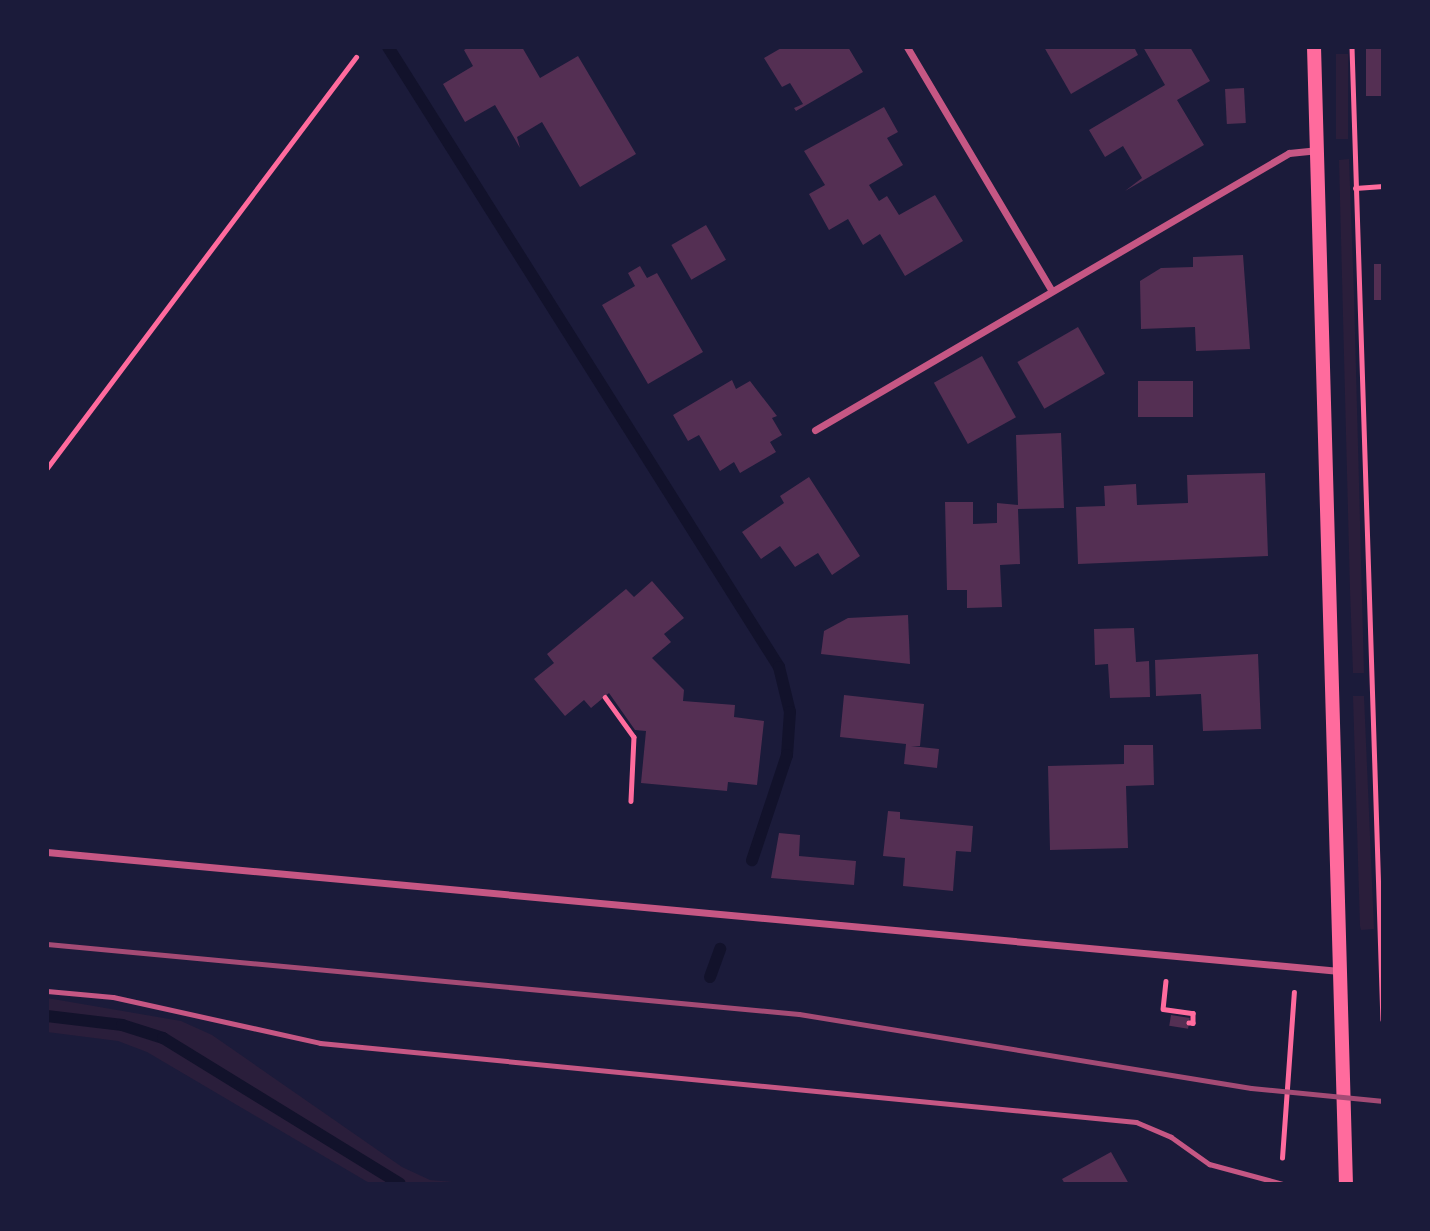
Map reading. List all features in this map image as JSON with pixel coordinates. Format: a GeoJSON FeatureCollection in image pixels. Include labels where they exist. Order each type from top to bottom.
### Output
{"type":"FeatureCollection","features":[{"type":"Feature","properties":{"kind":"main road"},"geometry":{"type":"LineString","coordinates":[[1314,47],[1346,1184]]}},
{"type":"Feature","properties":{"kind":"street"},"geometry":{"type":"LineString","coordinates":[[907,47],[1051,289]]}},
{"type":"Feature","properties":{"kind":"street"},"geometry":{"type":"LineString","coordinates":[[815,430],[1051,289],[1289,153],[1316,150]]}},
{"type":"Feature","properties":{"kind":"street"},"geometry":{"type":"LineString","coordinates":[[47,852],[1294,969],[1340,971]]}},
{"type":"Feature","properties":{"kind":"lane"},"geometry":{"type":"LineString","coordinates":[[47,990],[113,998],[320,1043],[1136,1122],[1171,1137],[1209,1164],[1281,1183]]}},
{"type":"Feature","properties":{"kind":"path"},"geometry":{"type":"LineString","coordinates":[[1352,47],[1383,1020]]}},
{"type":"Feature","properties":{"kind":"path"},"geometry":{"type":"LineString","coordinates":[[47,468],[356,57]]}},
{"type":"Feature","properties":{"kind":"path"},"geometry":{"type":"LineString","coordinates":[[1355,188],[1383,187]]}},
{"type":"Feature","properties":{"kind":"path"},"geometry":{"type":"LineString","coordinates":[[605,697],[634,737],[631,801]]}},
{"type":"Feature","properties":{"kind":"path"},"geometry":{"type":"LineString","coordinates":[[1168,957],[1163,1009],[1193,1013],[1193,1023],[1189,1023]]}},
{"type":"Feature","properties":{"kind":"path"},"geometry":{"type":"LineString","coordinates":[[1281,1183],[1294,969]]}},
{"type":"Feature","properties":{"kind":"shaded area"},"geometry":{"type":"Polygon","coordinates":[[[1336,54],[1348,54],[1348,139],[1336,139],[1336,54]]]}},
{"type":"Feature","properties":{"kind":"shaded area"},"geometry":{"type":"Polygon","coordinates":[[[1349,159],[1364,673],[1353,673],[1350,590],[1339,160],[1349,159]]]}},
{"type":"Feature","properties":{"kind":"shaded area"},"geometry":{"type":"Polygon","coordinates":[[[1353,696],[1364,696],[1374,929],[1361,930],[1360,926],[1353,696]]]}},
{"type":"Feature","properties":{"kind":"shaded area"},"geometry":{"type":"Polygon","coordinates":[[[47,998],[181,1021],[212,1035],[402,1167],[430,1180],[476,1184],[371,1184],[147,1052],[118,1041],[47,1032],[47,998]]]}},
{"type":"Feature","properties":{"kind":"building"},"geometry":{"type":"Polygon","coordinates":[[[469,47],[522,47],[540,78],[578,56],[636,154],[580,187],[542,122],[517,137],[520,148],[495,105],[465,122],[443,84],[473,66],[464,50],[469,47]]]}},
{"type":"Feature","properties":{"kind":"building"},"geometry":{"type":"Polygon","coordinates":[[[783,47],[848,47],[863,72],[796,111],[794,108],[803,104],[790,83],[782,87],[764,58],[783,47]]]}},
{"type":"Feature","properties":{"kind":"building"},"geometry":{"type":"Polygon","coordinates":[[[1044,47],[1134,47],[1138,55],[1071,94],[1044,47]]]}},
{"type":"Feature","properties":{"kind":"building"},"geometry":{"type":"Polygon","coordinates":[[[1143,47],[1190,47],[1210,81],[1177,100],[1204,145],[1125,191],[1142,178],[1123,146],[1105,157],[1089,130],[1165,85],[1143,47]]]}},
{"type":"Feature","properties":{"kind":"building"},"geometry":{"type":"Polygon","coordinates":[[[1366,47],[1383,47],[1383,96],[1366,96],[1366,47]]]}},
{"type":"Feature","properties":{"kind":"building"},"geometry":{"type":"Polygon","coordinates":[[[1244,88],[1246,123],[1227,124],[1225,89],[1244,88]]]}},
{"type":"Feature","properties":{"kind":"building"},"geometry":{"type":"Polygon","coordinates":[[[884,107],[898,132],[887,138],[903,165],[869,185],[879,201],[887,196],[899,215],[935,195],[963,241],[905,276],[880,234],[863,245],[848,219],[829,230],[809,194],[825,185],[804,151],[884,107]]]}},
{"type":"Feature","properties":{"kind":"building"},"geometry":{"type":"Polygon","coordinates":[[[706,225],[726,260],[691,280],[671,245],[706,225]]]}},
{"type":"Feature","properties":{"kind":"building"},"geometry":{"type":"Polygon","coordinates":[[[1243,255],[1250,349],[1196,351],[1195,327],[1141,329],[1140,281],[1161,268],[1193,267],[1193,257],[1243,255]]]}},
{"type":"Feature","properties":{"kind":"building"},"geometry":{"type":"Polygon","coordinates":[[[1374,264],[1383,264],[1383,300],[1374,300],[1374,264]]]}},
{"type":"Feature","properties":{"kind":"building"},"geometry":{"type":"Polygon","coordinates":[[[640,266],[647,278],[657,273],[703,352],[648,384],[602,305],[635,286],[628,273],[640,266]]]}},
{"type":"Feature","properties":{"kind":"building"},"geometry":{"type":"Polygon","coordinates":[[[1078,327],[1105,374],[1044,409],[1017,362],[1078,327]]]}},
{"type":"Feature","properties":{"kind":"building"},"geometry":{"type":"Polygon","coordinates":[[[982,356],[1016,417],[968,444],[934,383],[982,356]]]}},
{"type":"Feature","properties":{"kind":"building"},"geometry":{"type":"Polygon","coordinates":[[[732,380],[736,389],[750,381],[777,416],[772,418],[782,435],[770,442],[776,452],[740,473],[734,462],[720,471],[699,435],[688,441],[673,415],[732,380]]]}},
{"type":"Feature","properties":{"kind":"building"},"geometry":{"type":"Polygon","coordinates":[[[1138,381],[1193,381],[1193,417],[1138,417],[1138,381]]]}},
{"type":"Feature","properties":{"kind":"building"},"geometry":{"type":"Polygon","coordinates":[[[1061,433],[1064,508],[1018,509],[1020,564],[1000,565],[1002,607],[967,608],[967,590],[947,590],[945,502],[973,502],[973,524],[997,523],[997,503],[1018,505],[1016,435],[1061,433]]]}},
{"type":"Feature","properties":{"kind":"building"},"geometry":{"type":"Polygon","coordinates":[[[1265,473],[1268,556],[1078,564],[1076,507],[1105,506],[1104,486],[1136,484],[1137,505],[1188,503],[1187,475],[1265,473]]]}},
{"type":"Feature","properties":{"kind":"building"},"geometry":{"type":"Polygon","coordinates":[[[809,477],[860,556],[832,575],[818,553],[795,567],[780,546],[761,559],[742,532],[784,503],[780,496],[809,477]]]}},
{"type":"Feature","properties":{"kind":"building"},"geometry":{"type":"Polygon","coordinates":[[[652,581],[684,618],[664,634],[671,642],[652,658],[684,690],[683,701],[735,705],[734,717],[764,721],[757,785],[728,782],[727,791],[641,783],[646,731],[635,730],[609,693],[591,708],[584,700],[565,716],[534,679],[554,663],[547,654],[626,589],[634,597],[652,581]]]}},
{"type":"Feature","properties":{"kind":"building"},"geometry":{"type":"Polygon","coordinates":[[[908,615],[910,664],[821,654],[824,631],[848,618],[908,615]]]}},
{"type":"Feature","properties":{"kind":"building"},"geometry":{"type":"Polygon","coordinates":[[[1134,628],[1136,662],[1149,661],[1150,697],[1110,698],[1108,664],[1095,665],[1094,629],[1134,628]]]}},
{"type":"Feature","properties":{"kind":"building"},"geometry":{"type":"Polygon","coordinates":[[[1258,654],[1261,729],[1203,731],[1201,694],[1156,696],[1155,660],[1258,654]]]}},
{"type":"Feature","properties":{"kind":"building"},"geometry":{"type":"Polygon","coordinates":[[[844,695],[924,704],[920,746],[911,746],[939,749],[937,768],[904,764],[906,744],[840,737],[844,695]]]}},
{"type":"Feature","properties":{"kind":"building"},"geometry":{"type":"Polygon","coordinates":[[[1124,745],[1153,745],[1154,785],[1126,786],[1128,848],[1050,850],[1048,766],[1124,764],[1124,745]]]}},
{"type":"Feature","properties":{"kind":"building"},"geometry":{"type":"Polygon","coordinates":[[[888,811],[900,812],[900,819],[973,826],[971,852],[956,851],[953,891],[903,886],[905,858],[883,856],[888,811]]]}},
{"type":"Feature","properties":{"kind":"building"},"geometry":{"type":"Polygon","coordinates":[[[779,833],[800,835],[799,856],[856,861],[854,885],[771,878],[779,833]]]}},
{"type":"Feature","properties":{"kind":"building"},"geometry":{"type":"Polygon","coordinates":[[[1171,1015],[1190,1018],[1188,1029],[1169,1026],[1171,1015]]]}},
{"type":"Feature","properties":{"kind":"building"},"geometry":{"type":"Polygon","coordinates":[[[1111,1152],[1129,1184],[1065,1184],[1062,1179],[1111,1152]]]}},
{"type":"Feature","properties":{"kind":"waterway"},"geometry":{"type":"LineString","coordinates":[[388,47],[779,667],[790,712],[787,755],[752,860]]}},
{"type":"Feature","properties":{"kind":"waterway"},"geometry":{"type":"LineString","coordinates":[[710,977],[720,949]]}},
{"type":"Feature","properties":{"kind":"waterway"},"geometry":{"type":"LineString","coordinates":[[47,1016],[122,1025],[163,1038],[400,1184]]}},
{"type":"Feature","properties":{"kind":"railway"},"geometry":{"type":"LineString","coordinates":[[47,944],[799,1014],[1251,1088],[1383,1101]]}}]}
